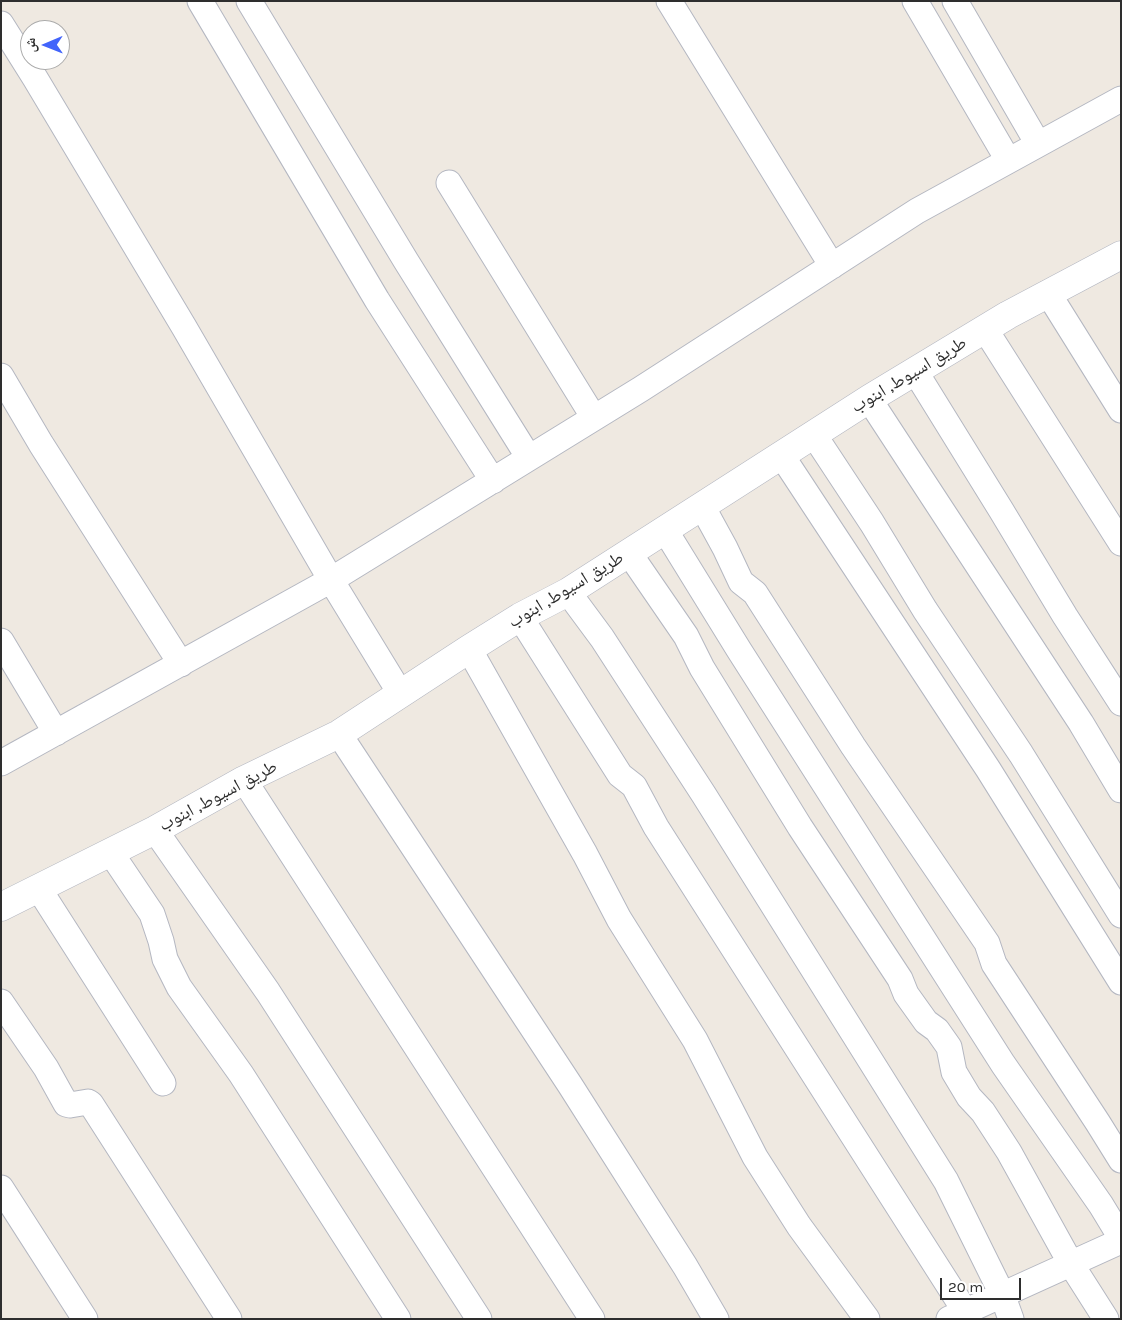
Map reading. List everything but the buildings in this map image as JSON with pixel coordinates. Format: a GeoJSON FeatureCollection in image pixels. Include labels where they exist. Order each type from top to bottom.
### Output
{"type":"FeatureCollection","features":[{"type":"Feature","properties":{"kind":"main road","name":"طريق اسيوط, ابنوب"},"geometry":{"type":"LineString","coordinates":[[1,907],[111,853],[244,780],[339,734],[469,649],[520,617],[568,592],[869,399],[985,329],[1121,255]]}},
{"type":"Feature","properties":{"kind":"street"},"geometry":{"type":"LineString","coordinates":[[200,1],[376,300],[492,481]]}},
{"type":"Feature","properties":{"kind":"street"},"geometry":{"type":"LineString","coordinates":[[249,1],[406,261],[529,458]]}},
{"type":"Feature","properties":{"kind":"street"},"geometry":{"type":"LineString","coordinates":[[669,1],[832,266]]}},
{"type":"Feature","properties":{"kind":"street"},"geometry":{"type":"LineString","coordinates":[[915,1],[1008,160]]}},
{"type":"Feature","properties":{"kind":"street"},"geometry":{"type":"LineString","coordinates":[[955,1],[1038,144]]}},
{"type":"Feature","properties":{"kind":"street"},"geometry":{"type":"LineString","coordinates":[[1,24],[184,327],[331,580],[400,693]]}},
{"type":"Feature","properties":{"kind":"street"},"geometry":{"type":"LineString","coordinates":[[1,763],[331,580],[594,418],[917,211],[1121,99]]}},
{"type":"Feature","properties":{"kind":"street"},"geometry":{"type":"LineString","coordinates":[[449,183],[594,418]]}},
{"type":"Feature","properties":{"kind":"street"},"geometry":{"type":"LineString","coordinates":[[1048,294],[1121,410]]}},
{"type":"Feature","properties":{"kind":"street"},"geometry":{"type":"LineString","coordinates":[[985,329],[1121,543]]}},
{"type":"Feature","properties":{"kind":"street"},"geometry":{"type":"LineString","coordinates":[[915,371],[1002,510],[1065,616],[1121,702]]}},
{"type":"Feature","properties":{"kind":"street"},"geometry":{"type":"LineString","coordinates":[[1,376],[41,444],[181,664]]}},
{"type":"Feature","properties":{"kind":"street"},"geometry":{"type":"LineString","coordinates":[[869,399],[1070,707],[1121,790]]}},
{"type":"Feature","properties":{"kind":"street"},"geometry":{"type":"LineString","coordinates":[[814,435],[872,523],[925,610],[1021,754],[1121,915]]}},
{"type":"Feature","properties":{"kind":"street"},"geometry":{"type":"LineString","coordinates":[[782,456],[988,769],[1121,982]]}},
{"type":"Feature","properties":{"kind":"street"},"geometry":{"type":"LineString","coordinates":[[702,506],[741,582],[755,593],[853,746],[987,943],[994,964],[1121,1160]]}},
{"type":"Feature","properties":{"kind":"street"},"geometry":{"type":"LineString","coordinates":[[520,617],[620,775],[634,786],[661,835],[957,1315],[1121,1240],[1101,1205],[998,1056],[734,642],[665,530]]}},
{"type":"Feature","properties":{"kind":"street"},"geometry":{"type":"LineString","coordinates":[[629,553],[686,636],[702,668],[800,827],[900,979],[906,994],[926,1022],[937,1030],[949,1047],[954,1072],[1009,1152],[1071,1264],[1106,1319]]}},
{"type":"Feature","properties":{"kind":"street"},"geometry":{"type":"LineString","coordinates":[[568,592],[602,638],[699,787],[946,1181],[1002,1294],[1011,1319]]}},
{"type":"Feature","properties":{"kind":"street"},"geometry":{"type":"LineString","coordinates":[[1,641],[56,733]]}},
{"type":"Feature","properties":{"kind":"street"},"geometry":{"type":"LineString","coordinates":[[469,649],[585,854],[619,919],[695,1040],[755,1157],[799,1226],[867,1319]]}},
{"type":"Feature","properties":{"kind":"street"},"geometry":{"type":"LineString","coordinates":[[339,734],[565,1077],[685,1266],[716,1319]]}},
{"type":"Feature","properties":{"kind":"street"},"geometry":{"type":"LineString","coordinates":[[244,780],[592,1319]]}},
{"type":"Feature","properties":{"kind":"street"},"geometry":{"type":"LineString","coordinates":[[155,830],[268,992],[479,1319]]}},
{"type":"Feature","properties":{"kind":"street"},"geometry":{"type":"LineString","coordinates":[[111,853],[152,914],[162,941],[165,959],[179,987],[241,1074],[398,1319]]}},
{"type":"Feature","properties":{"kind":"street"},"geometry":{"type":"LineString","coordinates":[[39,889],[163,1083]]}},
{"type":"Feature","properties":{"kind":"street"},"geometry":{"type":"LineString","coordinates":[[1,1002],[46,1068],[66,1104],[88,1102],[91,1104],[229,1319]]}},
{"type":"Feature","properties":{"kind":"street"},"geometry":{"type":"LineString","coordinates":[[1,1188],[84,1319]]}}]}
